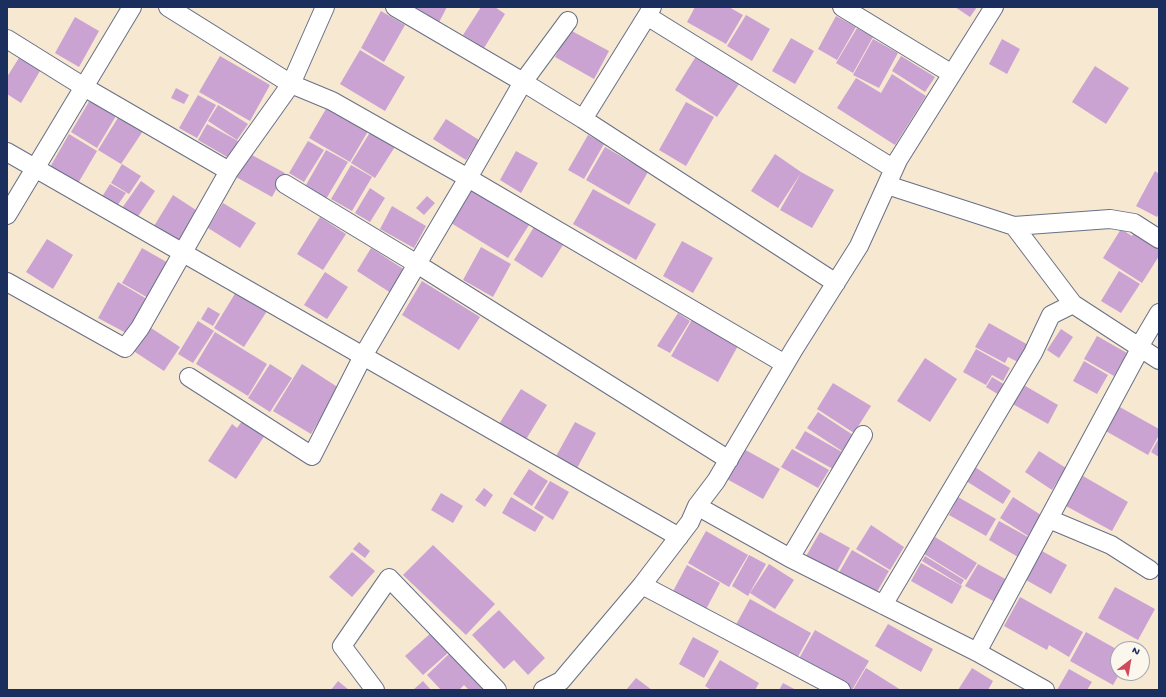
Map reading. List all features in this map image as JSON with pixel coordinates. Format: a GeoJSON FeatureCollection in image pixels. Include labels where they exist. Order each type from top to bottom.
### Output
{"type":"FeatureCollection","features":[{"type":"Feature","properties":{"kind":"street"},"geometry":{"type":"LineString","coordinates":[[7,215],[132,7]]}},
{"type":"Feature","properties":{"kind":"street"},"geometry":{"type":"LineString","coordinates":[[168,7],[292,84],[332,101],[468,178],[785,364]]}},
{"type":"Feature","properties":{"kind":"street"},"geometry":{"type":"LineString","coordinates":[[7,282],[125,348],[140,328],[229,171],[292,84],[325,7]]}},
{"type":"Feature","properties":{"kind":"street"},"geometry":{"type":"LineString","coordinates":[[394,7],[523,82],[836,283]]}},
{"type":"Feature","properties":{"kind":"street"},"geometry":{"type":"LineString","coordinates":[[842,7],[952,74]]}},
{"type":"Feature","properties":{"kind":"street"},"geometry":{"type":"LineString","coordinates":[[543,690],[561,682],[642,586],[690,522],[697,506],[716,481],[785,364],[859,246],[898,160],[994,7]]}},
{"type":"Feature","properties":{"kind":"street"},"geometry":{"type":"LineString","coordinates":[[583,120],[650,12],[890,177],[1014,226],[1110,219],[1134,223],[1159,239]]}},
{"type":"Feature","properties":{"kind":"street"},"geometry":{"type":"LineString","coordinates":[[189,378],[312,456],[363,356],[523,82],[568,21]]}},
{"type":"Feature","properties":{"kind":"street"},"geometry":{"type":"LineString","coordinates":[[7,39],[84,87],[229,171]]}},
{"type":"Feature","properties":{"kind":"street"},"geometry":{"type":"LineString","coordinates":[[7,152],[184,252],[679,537]]}},
{"type":"Feature","properties":{"kind":"street"},"geometry":{"type":"LineString","coordinates":[[285,184],[417,264],[729,460]]}},
{"type":"Feature","properties":{"kind":"street"},"geometry":{"type":"LineString","coordinates":[[1014,226],[1073,304],[1159,360]]}},
{"type":"Feature","properties":{"kind":"street"},"geometry":{"type":"LineString","coordinates":[[883,604],[1033,353],[1051,315],[1073,304]]}},
{"type":"Feature","properties":{"kind":"street"},"geometry":{"type":"LineString","coordinates":[[977,652],[1140,349],[1139,347],[1159,313]]}},
{"type":"Feature","properties":{"kind":"street"},"geometry":{"type":"LineString","coordinates":[[790,558],[863,435]]}},
{"type":"Feature","properties":{"kind":"street"},"geometry":{"type":"LineString","coordinates":[[697,506],[790,558],[977,652],[1045,690]]}},
{"type":"Feature","properties":{"kind":"street"},"geometry":{"type":"LineString","coordinates":[[1049,519],[1111,545],[1150,570]]}},
{"type":"Feature","properties":{"kind":"street"},"geometry":{"type":"LineString","coordinates":[[376,690],[342,646],[389,578],[496,690]]}},
{"type":"Feature","properties":{"kind":"street"},"geometry":{"type":"LineString","coordinates":[[642,586],[841,690]]}},
{"type":"Feature","properties":{"kind":"building"},"geometry":{"type":"Polygon","coordinates":[[[415,7],[447,7],[437,26],[412,12],[415,7]]]}},
{"type":"Feature","properties":{"kind":"building"},"geometry":{"type":"Polygon","coordinates":[[[481,7],[495,7],[505,14],[484,48],[463,35],[481,7]]]}},
{"type":"Feature","properties":{"kind":"building"},"geometry":{"type":"Polygon","coordinates":[[[695,7],[729,7],[743,15],[726,44],[687,22],[695,7]]]}},
{"type":"Feature","properties":{"kind":"building"},"geometry":{"type":"Polygon","coordinates":[[[955,7],[977,7],[970,17],[955,7]]]}},
{"type":"Feature","properties":{"kind":"building"},"geometry":{"type":"Polygon","coordinates":[[[381,11],[405,25],[384,62],[361,48],[381,11]]]}},
{"type":"Feature","properties":{"kind":"building"},"geometry":{"type":"Polygon","coordinates":[[[746,15],[770,29],[752,61],[727,46],[746,15]]]}},
{"type":"Feature","properties":{"kind":"building"},"geometry":{"type":"Polygon","coordinates":[[[836,16],[856,27],[837,60],[818,49],[836,16]]]}},
{"type":"Feature","properties":{"kind":"building"},"geometry":{"type":"Polygon","coordinates":[[[75,17],[99,31],[79,67],[55,53],[75,17]]]}},
{"type":"Feature","properties":{"kind":"building"},"geometry":{"type":"Polygon","coordinates":[[[857,28],[873,37],[853,73],[836,63],[857,28]]]}},
{"type":"Feature","properties":{"kind":"building"},"geometry":{"type":"Polygon","coordinates":[[[570,30],[609,51],[594,79],[555,57],[570,30]]]}},
{"type":"Feature","properties":{"kind":"building"},"geometry":{"type":"Polygon","coordinates":[[[791,38],[814,51],[795,84],[772,71],[791,38]]]}},
{"type":"Feature","properties":{"kind":"building"},"geometry":{"type":"Polygon","coordinates":[[[873,39],[898,53],[879,88],[853,75],[873,39]]]}},
{"type":"Feature","properties":{"kind":"building"},"geometry":{"type":"Polygon","coordinates":[[[1002,39],[1020,49],[1007,74],[989,64],[1002,39]]]}},
{"type":"Feature","properties":{"kind":"building"},"geometry":{"type":"Polygon","coordinates":[[[360,50],[405,77],[385,111],[340,84],[360,50]]]}},
{"type":"Feature","properties":{"kind":"building"},"geometry":{"type":"Polygon","coordinates":[[[22,53],[43,66],[21,103],[7,94],[7,77],[22,53]]]}},
{"type":"Feature","properties":{"kind":"building"},"geometry":{"type":"Polygon","coordinates":[[[698,53],[741,81],[717,117],[675,90],[698,53]]]}},
{"type":"Feature","properties":{"kind":"building"},"geometry":{"type":"Polygon","coordinates":[[[220,56],[270,85],[250,121],[199,92],[220,56]]]}},
{"type":"Feature","properties":{"kind":"building"},"geometry":{"type":"Polygon","coordinates":[[[901,56],[935,77],[925,92],[892,71],[901,56]]]}},
{"type":"Feature","properties":{"kind":"building"},"geometry":{"type":"Polygon","coordinates":[[[1095,66],[1129,88],[1106,124],[1072,102],[1095,66]]]}},
{"type":"Feature","properties":{"kind":"building"},"geometry":{"type":"Polygon","coordinates":[[[892,74],[926,96],[895,145],[837,108],[856,78],[881,93],[892,74]]]}},
{"type":"Feature","properties":{"kind":"building"},"geometry":{"type":"Polygon","coordinates":[[[176,88],[189,95],[184,104],[171,98],[176,88]]]}},
{"type":"Feature","properties":{"kind":"building"},"geometry":{"type":"Polygon","coordinates":[[[198,95],[216,105],[197,138],[179,128],[198,95]]]}},
{"type":"Feature","properties":{"kind":"building"},"geometry":{"type":"Polygon","coordinates":[[[90,100],[116,116],[97,148],[71,132],[90,100]]]}},
{"type":"Feature","properties":{"kind":"building"},"geometry":{"type":"Polygon","coordinates":[[[330,102],[371,126],[350,162],[309,138],[330,102]]]}},
{"type":"Feature","properties":{"kind":"building"},"geometry":{"type":"Polygon","coordinates":[[[686,102],[714,117],[686,166],[659,150],[686,102]]]}},
{"type":"Feature","properties":{"kind":"building"},"geometry":{"type":"Polygon","coordinates":[[[218,105],[248,124],[237,140],[208,121],[218,105]]]}},
{"type":"Feature","properties":{"kind":"building"},"geometry":{"type":"Polygon","coordinates":[[[119,116],[143,131],[121,164],[98,150],[119,116]]]}},
{"type":"Feature","properties":{"kind":"building"},"geometry":{"type":"Polygon","coordinates":[[[446,119],[479,140],[466,160],[433,139],[446,119]]]}},
{"type":"Feature","properties":{"kind":"building"},"geometry":{"type":"Polygon","coordinates":[[[207,124],[238,141],[229,158],[198,140],[207,124]]]}},
{"type":"Feature","properties":{"kind":"building"},"geometry":{"type":"Polygon","coordinates":[[[374,126],[398,142],[375,178],[351,163],[374,126]]]}},
{"type":"Feature","properties":{"kind":"building"},"geometry":{"type":"Polygon","coordinates":[[[69,134],[97,151],[77,185],[49,169],[69,134]]]}},
{"type":"Feature","properties":{"kind":"building"},"geometry":{"type":"Polygon","coordinates":[[[588,135],[604,144],[584,179],[568,170],[588,135]]]}},
{"type":"Feature","properties":{"kind":"building"},"geometry":{"type":"Polygon","coordinates":[[[308,141],[324,150],[304,182],[289,173],[308,141]]]}},
{"type":"Feature","properties":{"kind":"building"},"geometry":{"type":"Polygon","coordinates":[[[605,147],[648,172],[629,205],[586,180],[605,147]]]}},
{"type":"Feature","properties":{"kind":"building"},"geometry":{"type":"Polygon","coordinates":[[[326,150],[348,162],[323,204],[302,192],[326,150]]]}},
{"type":"Feature","properties":{"kind":"building"},"geometry":{"type":"Polygon","coordinates":[[[516,151],[538,163],[521,193],[500,180],[516,151]]]}},
{"type":"Feature","properties":{"kind":"building"},"geometry":{"type":"Polygon","coordinates":[[[250,154],[285,173],[272,197],[236,177],[250,154]]]}},
{"type":"Feature","properties":{"kind":"building"},"geometry":{"type":"Polygon","coordinates":[[[775,154],[801,172],[834,190],[812,228],[780,210],[801,173],[778,208],[751,191],[775,154]]]}},
{"type":"Feature","properties":{"kind":"building"},"geometry":{"type":"Polygon","coordinates":[[[122,164],[141,176],[129,194],[111,183],[122,164]]]}},
{"type":"Feature","properties":{"kind":"building"},"geometry":{"type":"Polygon","coordinates":[[[351,165],[372,177],[352,211],[331,199],[351,165]]]}},
{"type":"Feature","properties":{"kind":"building"},"geometry":{"type":"Polygon","coordinates":[[[1155,171],[1159,174],[1159,213],[1157,217],[1136,206],[1155,171]]]}},
{"type":"Feature","properties":{"kind":"building"},"geometry":{"type":"Polygon","coordinates":[[[141,181],[155,191],[135,221],[120,211],[141,181]]]}},
{"type":"Feature","properties":{"kind":"building"},"geometry":{"type":"Polygon","coordinates":[[[110,184],[126,193],[115,209],[100,200],[110,184]]]}},
{"type":"Feature","properties":{"kind":"building"},"geometry":{"type":"Polygon","coordinates":[[[474,187],[502,208],[529,225],[508,258],[451,223],[474,187]]]}},
{"type":"Feature","properties":{"kind":"building"},"geometry":{"type":"Polygon","coordinates":[[[370,188],[385,198],[370,222],[355,213],[370,188]]]}},
{"type":"Feature","properties":{"kind":"building"},"geometry":{"type":"Polygon","coordinates":[[[593,189],[656,224],[636,260],[573,224],[593,189]]]}},
{"type":"Feature","properties":{"kind":"building"},"geometry":{"type":"Polygon","coordinates":[[[173,195],[199,212],[177,248],[151,231],[173,195]]]}},
{"type":"Feature","properties":{"kind":"building"},"geometry":{"type":"Polygon","coordinates":[[[427,196],[435,203],[424,215],[416,208],[427,196]]]}},
{"type":"Feature","properties":{"kind":"building"},"geometry":{"type":"Polygon","coordinates":[[[223,203],[256,223],[240,248],[208,228],[223,203]]]}},
{"type":"Feature","properties":{"kind":"building"},"geometry":{"type":"Polygon","coordinates":[[[392,206],[426,226],[414,248],[380,229],[392,206]]]}},
{"type":"Feature","properties":{"kind":"building"},"geometry":{"type":"Polygon","coordinates":[[[320,217],[346,234],[323,270],[297,254],[320,217]]]}},
{"type":"Feature","properties":{"kind":"building"},"geometry":{"type":"Polygon","coordinates":[[[534,227],[563,245],[542,278],[514,260],[534,227]]]}},
{"type":"Feature","properties":{"kind":"building"},"geometry":{"type":"Polygon","coordinates":[[[1121,229],[1132,236],[1135,231],[1159,246],[1159,256],[1142,283],[1103,258],[1121,229]]]}},
{"type":"Feature","properties":{"kind":"building"},"geometry":{"type":"Polygon","coordinates":[[[47,239],[73,255],[53,289],[26,272],[47,239]]]}},
{"type":"Feature","properties":{"kind":"building"},"geometry":{"type":"Polygon","coordinates":[[[682,241],[713,258],[693,293],[663,276],[682,241]]]}},
{"type":"Feature","properties":{"kind":"building"},"geometry":{"type":"Polygon","coordinates":[[[481,247],[511,264],[493,297],[463,280],[481,247]]]}},
{"type":"Feature","properties":{"kind":"building"},"geometry":{"type":"Polygon","coordinates":[[[142,248],[170,264],[150,299],[122,283],[142,248]]]}},
{"type":"Feature","properties":{"kind":"building"},"geometry":{"type":"Polygon","coordinates":[[[371,248],[408,272],[394,295],[357,271],[371,248]]]}},
{"type":"Feature","properties":{"kind":"building"},"geometry":{"type":"Polygon","coordinates":[[[1119,271],[1140,284],[1121,313],[1101,301],[1119,271]]]}},
{"type":"Feature","properties":{"kind":"building"},"geometry":{"type":"Polygon","coordinates":[[[325,272],[348,287],[327,319],[304,305],[325,272]]]}},
{"type":"Feature","properties":{"kind":"building"},"geometry":{"type":"Polygon","coordinates":[[[422,281],[480,317],[459,350],[402,315],[422,281]]]}},
{"type":"Feature","properties":{"kind":"building"},"geometry":{"type":"Polygon","coordinates":[[[118,282],[147,299],[128,334],[98,318],[118,282]]]}},
{"type":"Feature","properties":{"kind":"building"},"geometry":{"type":"Polygon","coordinates":[[[236,292],[267,311],[244,347],[214,328],[236,292]]]}},
{"type":"Feature","properties":{"kind":"building"},"geometry":{"type":"Polygon","coordinates":[[[208,307],[220,314],[213,326],[201,319],[208,307]]]}},
{"type":"Feature","properties":{"kind":"building"},"geometry":{"type":"Polygon","coordinates":[[[678,313],[690,321],[670,353],[657,346],[678,313]]]}},
{"type":"Feature","properties":{"kind":"building"},"geometry":{"type":"Polygon","coordinates":[[[693,318],[739,344],[718,382],[671,356],[693,318]]]}},
{"type":"Feature","properties":{"kind":"building"},"geometry":{"type":"Polygon","coordinates":[[[198,321],[214,331],[193,363],[178,354],[198,321]]]}},
{"type":"Feature","properties":{"kind":"building"},"geometry":{"type":"Polygon","coordinates":[[[989,323],[1030,346],[1020,363],[1008,357],[1005,363],[975,347],[989,323]]]}},
{"type":"Feature","properties":{"kind":"building"},"geometry":{"type":"Polygon","coordinates":[[[148,326],[180,347],[164,371],[132,350],[148,326]]]}},
{"type":"Feature","properties":{"kind":"building"},"geometry":{"type":"Polygon","coordinates":[[[1061,329],[1073,337],[1059,358],[1047,350],[1061,329]]]}},
{"type":"Feature","properties":{"kind":"building"},"geometry":{"type":"Polygon","coordinates":[[[215,332],[267,364],[248,396],[196,364],[215,332]]]}},
{"type":"Feature","properties":{"kind":"building"},"geometry":{"type":"Polygon","coordinates":[[[1097,336],[1127,353],[1114,376],[1084,359],[1097,336]]]}},
{"type":"Feature","properties":{"kind":"building"},"geometry":{"type":"Polygon","coordinates":[[[976,349],[1010,368],[1003,381],[992,375],[986,385],[963,372],[976,349]]]}},
{"type":"Feature","properties":{"kind":"building"},"geometry":{"type":"Polygon","coordinates":[[[925,358],[957,379],[930,422],[897,401],[925,358]]]}},
{"type":"Feature","properties":{"kind":"building"},"geometry":{"type":"Polygon","coordinates":[[[1084,361],[1108,375],[1097,394],[1073,381],[1084,361]]]}},
{"type":"Feature","properties":{"kind":"building"},"geometry":{"type":"Polygon","coordinates":[[[270,364],[292,378],[270,412],[248,398],[270,364]]]}},
{"type":"Feature","properties":{"kind":"building"},"geometry":{"type":"Polygon","coordinates":[[[302,364],[339,388],[311,434],[273,411],[302,364]]]}},
{"type":"Feature","properties":{"kind":"building"},"geometry":{"type":"Polygon","coordinates":[[[992,377],[1007,386],[1001,396],[986,387],[992,377]]]}},
{"type":"Feature","properties":{"kind":"building"},"geometry":{"type":"Polygon","coordinates":[[[833,383],[871,406],[854,433],[817,409],[833,383]]]}},
{"type":"Feature","properties":{"kind":"building"},"geometry":{"type":"Polygon","coordinates":[[[1022,384],[1058,405],[1048,424],[1011,403],[1022,384]]]}},
{"type":"Feature","properties":{"kind":"building"},"geometry":{"type":"Polygon","coordinates":[[[521,389],[547,405],[525,441],[499,424],[521,389]]]}},
{"type":"Feature","properties":{"kind":"building"},"geometry":{"type":"Polygon","coordinates":[[[1118,406],[1159,429],[1159,435],[1148,455],[1104,430],[1118,406]]]}},
{"type":"Feature","properties":{"kind":"building"},"geometry":{"type":"Polygon","coordinates":[[[818,412],[853,435],[842,451],[807,428],[818,412]]]}},
{"type":"Feature","properties":{"kind":"building"},"geometry":{"type":"Polygon","coordinates":[[[245,417],[267,432],[236,479],[208,461],[232,424],[237,428],[245,417]]]}},
{"type":"Feature","properties":{"kind":"building"},"geometry":{"type":"Polygon","coordinates":[[[575,422],[596,433],[576,470],[555,458],[575,422]]]}},
{"type":"Feature","properties":{"kind":"building"},"geometry":{"type":"Polygon","coordinates":[[[805,431],[842,452],[833,469],[795,448],[805,431]]]}},
{"type":"Feature","properties":{"kind":"building"},"geometry":{"type":"Polygon","coordinates":[[[1159,438],[1159,457],[1151,452],[1159,438]]]}},
{"type":"Feature","properties":{"kind":"building"},"geometry":{"type":"Polygon","coordinates":[[[742,448],[780,469],[763,499],[725,478],[742,448]]]}},
{"type":"Feature","properties":{"kind":"building"},"geometry":{"type":"Polygon","coordinates":[[[792,449],[829,470],[818,488],[781,467],[792,449]]]}},
{"type":"Feature","properties":{"kind":"building"},"geometry":{"type":"Polygon","coordinates":[[[1039,451],[1066,468],[1052,490],[1025,472],[1039,451]]]}},
{"type":"Feature","properties":{"kind":"building"},"geometry":{"type":"Polygon","coordinates":[[[975,467],[1011,491],[1003,504],[966,481],[975,467]]]}},
{"type":"Feature","properties":{"kind":"building"},"geometry":{"type":"Polygon","coordinates":[[[529,469],[548,481],[532,506],[513,494],[529,469]]]}},
{"type":"Feature","properties":{"kind":"building"},"geometry":{"type":"Polygon","coordinates":[[[1083,476],[1128,502],[1112,531],[1066,506],[1083,476]]]}},
{"type":"Feature","properties":{"kind":"building"},"geometry":{"type":"Polygon","coordinates":[[[550,481],[569,492],[553,520],[534,508],[550,481]]]}},
{"type":"Feature","properties":{"kind":"building"},"geometry":{"type":"Polygon","coordinates":[[[484,488],[493,495],[485,507],[475,500],[484,488]]]}},
{"type":"Feature","properties":{"kind":"building"},"geometry":{"type":"Polygon","coordinates":[[[441,493],[463,506],[453,523],[431,510],[441,493]]]}},
{"type":"Feature","properties":{"kind":"building"},"geometry":{"type":"Polygon","coordinates":[[[511,497],[544,517],[535,532],[502,513],[511,497]]]}},
{"type":"Feature","properties":{"kind":"building"},"geometry":{"type":"Polygon","coordinates":[[[958,497],[996,519],[986,536],[949,515],[958,497]]]}},
{"type":"Feature","properties":{"kind":"building"},"geometry":{"type":"Polygon","coordinates":[[[1013,497],[1041,515],[1028,536],[1000,518],[1013,497]]]}},
{"type":"Feature","properties":{"kind":"building"},"geometry":{"type":"Polygon","coordinates":[[[999,521],[1028,537],[1018,557],[989,540],[999,521]]]}},
{"type":"Feature","properties":{"kind":"building"},"geometry":{"type":"Polygon","coordinates":[[[871,525],[904,547],[890,570],[856,549],[871,525]]]}},
{"type":"Feature","properties":{"kind":"building"},"geometry":{"type":"Polygon","coordinates":[[[706,531],[748,555],[729,587],[688,563],[706,531]]]}},
{"type":"Feature","properties":{"kind":"building"},"geometry":{"type":"Polygon","coordinates":[[[820,532],[850,548],[835,575],[805,558],[820,532]]]}},
{"type":"Feature","properties":{"kind":"building"},"geometry":{"type":"Polygon","coordinates":[[[935,537],[977,563],[966,580],[924,554],[935,537]]]}},
{"type":"Feature","properties":{"kind":"building"},"geometry":{"type":"Polygon","coordinates":[[[359,542],[370,551],[365,558],[353,549],[359,542]]]}},
{"type":"Feature","properties":{"kind":"building"},"geometry":{"type":"Polygon","coordinates":[[[433,545],[495,604],[466,635],[403,575],[433,545]]]}},
{"type":"Feature","properties":{"kind":"building"},"geometry":{"type":"Polygon","coordinates":[[[852,550],[889,571],[874,597],[837,576],[852,550]]]}},
{"type":"Feature","properties":{"kind":"building"},"geometry":{"type":"Polygon","coordinates":[[[1042,551],[1067,565],[1051,594],[1026,580],[1042,551]]]}},
{"type":"Feature","properties":{"kind":"building"},"geometry":{"type":"Polygon","coordinates":[[[352,552],[375,571],[352,597],[329,577],[352,552]]]}},
{"type":"Feature","properties":{"kind":"building"},"geometry":{"type":"Polygon","coordinates":[[[749,555],[766,564],[748,596],[732,586],[749,555]]]}},
{"type":"Feature","properties":{"kind":"building"},"geometry":{"type":"Polygon","coordinates":[[[925,556],[964,580],[961,585],[922,561],[925,556]]]}},
{"type":"Feature","properties":{"kind":"building"},"geometry":{"type":"Polygon","coordinates":[[[921,563],[962,586],[952,604],[911,581],[921,563]]]}},
{"type":"Feature","properties":{"kind":"building"},"geometry":{"type":"Polygon","coordinates":[[[769,564],[794,580],[775,609],[750,593],[769,564]]]}},
{"type":"Feature","properties":{"kind":"building"},"geometry":{"type":"Polygon","coordinates":[[[978,564],[1009,581],[997,603],[965,586],[978,564]]]}},
{"type":"Feature","properties":{"kind":"building"},"geometry":{"type":"Polygon","coordinates":[[[687,565],[720,583],[704,613],[671,595],[687,565]]]}},
{"type":"Feature","properties":{"kind":"building"},"geometry":{"type":"Polygon","coordinates":[[[1115,587],[1155,609],[1138,640],[1098,618],[1115,587]]]}},
{"type":"Feature","properties":{"kind":"building"},"geometry":{"type":"Polygon","coordinates":[[[1020,597],[1083,632],[1069,657],[1049,645],[1047,650],[1004,626],[1020,597]]]}},
{"type":"Feature","properties":{"kind":"building"},"geometry":{"type":"Polygon","coordinates":[[[750,599],[811,633],[794,664],[733,630],[750,599]]]}},
{"type":"Feature","properties":{"kind":"building"},"geometry":{"type":"Polygon","coordinates":[[[499,610],[545,658],[528,675],[514,660],[504,669],[472,635],[499,610]]]}},
{"type":"Feature","properties":{"kind":"building"},"geometry":{"type":"Polygon","coordinates":[[[888,624],[933,649],[921,672],[875,646],[888,624]]]}},
{"type":"Feature","properties":{"kind":"building"},"geometry":{"type":"Polygon","coordinates":[[[815,630],[869,661],[852,690],[847,690],[797,662],[815,630]]]}},
{"type":"Feature","properties":{"kind":"building"},"geometry":{"type":"Polygon","coordinates":[[[432,632],[449,652],[423,675],[405,656],[432,632]]]}},
{"type":"Feature","properties":{"kind":"building"},"geometry":{"type":"Polygon","coordinates":[[[1086,632],[1110,646],[1110,681],[1115,681],[1113,685],[1070,661],[1086,632]]]}},
{"type":"Feature","properties":{"kind":"building"},"geometry":{"type":"Polygon","coordinates":[[[693,637],[719,651],[704,678],[679,664],[693,637]]]}},
{"type":"Feature","properties":{"kind":"building"},"geometry":{"type":"Polygon","coordinates":[[[451,652],[488,690],[469,690],[464,685],[459,690],[441,690],[427,675],[451,652]]]}},
{"type":"Feature","properties":{"kind":"building"},"geometry":{"type":"Polygon","coordinates":[[[720,660],[759,683],[755,690],[711,690],[705,686],[720,660]]]}},
{"type":"Feature","properties":{"kind":"building"},"geometry":{"type":"Polygon","coordinates":[[[866,668],[901,690],[853,690],[866,668]]]}},
{"type":"Feature","properties":{"kind":"building"},"geometry":{"type":"Polygon","coordinates":[[[972,668],[993,681],[988,690],[958,690],[972,668]]]}},
{"type":"Feature","properties":{"kind":"building"},"geometry":{"type":"Polygon","coordinates":[[[1069,669],[1092,682],[1087,690],[1057,690],[1069,669]]]}},
{"type":"Feature","properties":{"kind":"building"},"geometry":{"type":"Polygon","coordinates":[[[636,678],[652,690],[626,690],[636,678]]]}},
{"type":"Feature","properties":{"kind":"building"},"geometry":{"type":"Polygon","coordinates":[[[338,681],[349,690],[331,690],[338,681]]]}},
{"type":"Feature","properties":{"kind":"building"},"geometry":{"type":"Polygon","coordinates":[[[423,681],[431,690],[413,690],[423,681]]]}},
{"type":"Feature","properties":{"kind":"building"},"geometry":{"type":"Polygon","coordinates":[[[783,683],[796,690],[779,690],[783,683]]]}}]}
